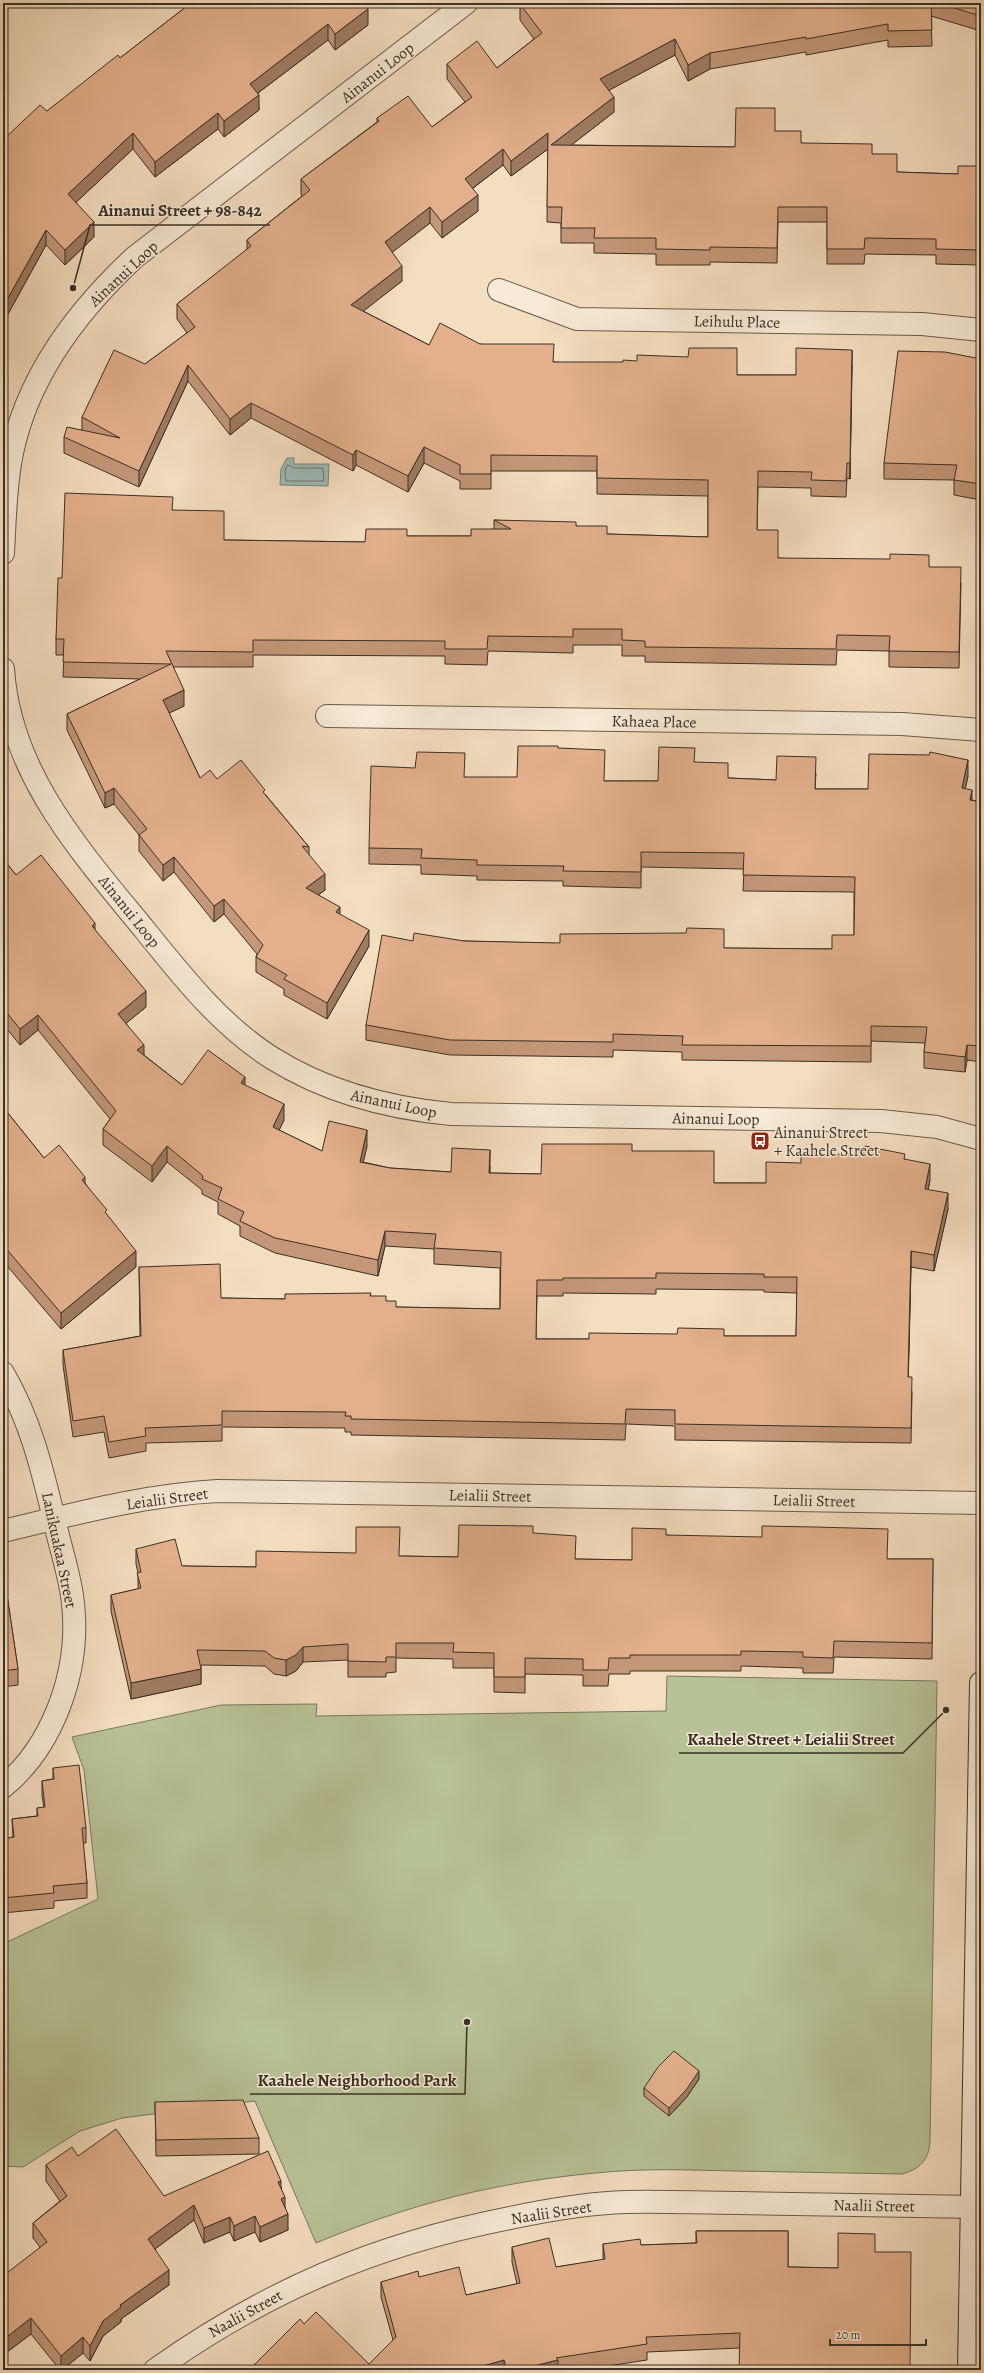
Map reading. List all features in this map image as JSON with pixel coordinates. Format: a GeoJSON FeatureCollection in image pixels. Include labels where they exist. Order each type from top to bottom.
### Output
{"type":"FeatureCollection","features":[{"type":"Feature","properties":{"kind":"street","name":"Ainanui Loop"},"geometry":{"type":"LineString","coordinates":[[3,553],[6,485],[12,452],[33,390],[48,360],[70,326],[94,298],[135,257],[466,3]]}},
{"type":"Feature","properties":{"kind":"street","name":"Leihulu Place"},"geometry":{"type":"LineString","coordinates":[[499,290],[577,319],[922,324],[981,330]]}},
{"type":"Feature","properties":{"kind":"street","name":"Ainanui Loop"},"geometry":{"type":"LineString","coordinates":[[3,669],[9,705],[29,768],[54,814],[78,848],[206,1002],[231,1026],[272,1058],[301,1074],[337,1090],[376,1102],[413,1110],[451,1114],[881,1121],[937,1127],[981,1139]]}},
{"type":"Feature","properties":{"kind":"street","name":"Kahaea Place"},"geometry":{"type":"LineString","coordinates":[[327,716],[902,724],[981,730]]}},
{"type":"Feature","properties":{"kind":"street","name":"Lanikuakaa Street"},"geometry":{"type":"LineString","coordinates":[[3,1374],[35,1442],[70,1589],[74,1616],[70,1670],[61,1701],[46,1735],[27,1763],[3,1787]]}},
{"type":"Feature","properties":{"kind":"street","name":"Leialii Street"},"geometry":{"type":"LineString","coordinates":[[3,1530],[135,1500],[180,1493],[217,1490],[981,1503]]}},
{"type":"Feature","properties":{"kind":"street"},"geometry":{"type":"LineString","coordinates":[[969,2370],[977,2207],[981,1683]]}},
{"type":"Feature","properties":{"kind":"street","name":"Naalii Street"},"geometry":{"type":"LineString","coordinates":[[155,2370],[203,2336],[244,2312],[323,2273],[406,2244],[481,2223],[559,2208],[625,2202],[977,2207]]}},
{"type":"Feature","properties":{"kind":"green space"},"geometry":{"type":"Polygon","coordinates":[[[667,1676],[937,1681],[930,2141],[928,2153],[919,2166],[902,2174],[631,2170],[559,2177],[488,2189],[420,2206],[351,2229],[316,2243],[255,2101],[122,2118],[80,2131],[23,2167],[3,2166],[3,1944],[98,1899],[84,1770],[72,1737],[221,1705],[317,1704],[316,1716],[666,1711],[667,1676]]]}},
{"type":"Feature","properties":{"kind":"water"},"geometry":{"type":"Polygon","coordinates":[[[287,458],[294,458],[294,464],[329,464],[328,486],[280,485],[281,469],[287,458]]]}},
{"type":"Feature","properties":{"kind":"building"},"geometry":{"type":"Polygon","coordinates":[[[191,3],[363,3],[368,9],[335,34],[328,24],[250,84],[259,95],[224,121],[218,113],[155,162],[133,133],[68,194],[94,222],[65,250],[46,230],[3,307],[3,140],[40,105],[47,111],[118,55],[120,58],[191,3]]]}},
{"type":"Feature","properties":{"kind":"building"},"geometry":{"type":"Polygon","coordinates":[[[931,3],[932,30],[888,31],[888,24],[806,39],[806,37],[710,53],[688,65],[675,39],[600,79],[614,97],[551,145],[735,147],[736,108],[775,108],[775,131],[801,131],[801,143],[872,144],[872,154],[897,154],[897,172],[958,174],[958,166],[981,166],[981,250],[936,249],[936,239],[865,238],[864,249],[827,249],[827,207],[778,207],[777,248],[710,247],[710,250],[656,249],[656,238],[594,238],[595,228],[561,228],[562,207],[547,207],[548,133],[511,161],[503,149],[465,179],[478,195],[442,222],[430,207],[385,242],[402,266],[351,305],[429,345],[440,323],[480,344],[554,344],[553,362],[637,361],[637,355],[688,357],[689,348],[737,348],[737,375],[796,375],[796,348],[852,350],[850,463],[847,463],[846,481],[811,480],[812,472],[758,471],[757,530],[778,530],[778,558],[890,559],[890,554],[929,555],[929,567],[961,567],[959,652],[889,651],[890,636],[837,635],[836,649],[645,647],[645,641],[622,640],[622,629],[573,629],[573,637],[488,636],[487,649],[445,649],[445,641],[253,640],[253,652],[166,651],[184,690],[163,700],[200,778],[210,770],[217,779],[241,760],[265,790],[263,792],[309,847],[302,846],[325,874],[306,888],[340,907],[336,912],[369,930],[327,1003],[284,979],[287,975],[256,957],[263,945],[224,899],[214,906],[174,857],[163,865],[139,835],[147,829],[114,788],[105,793],[67,714],[171,664],[63,662],[64,639],[56,639],[58,578],[62,578],[65,493],[173,497],[172,510],[224,511],[224,540],[365,542],[366,529],[407,529],[407,536],[471,536],[471,529],[511,529],[494,520],[576,522],[576,526],[607,526],[607,534],[708,537],[708,480],[597,478],[597,456],[491,455],[491,474],[460,474],[460,465],[424,447],[408,476],[356,450],[353,455],[251,403],[230,419],[188,365],[139,471],[64,437],[67,427],[120,438],[82,417],[114,350],[145,364],[195,327],[177,304],[251,246],[247,240],[310,190],[301,179],[379,121],[377,118],[408,96],[432,127],[472,97],[447,64],[477,41],[497,68],[542,33],[520,4],[931,3]]]}},
{"type":"Feature","properties":{"kind":"building"},"geometry":{"type":"Polygon","coordinates":[[[938,3],[981,3],[981,16],[938,3]]]}},
{"type":"Feature","properties":{"kind":"building"},"geometry":{"type":"Polygon","coordinates":[[[898,351],[945,352],[981,359],[981,484],[954,480],[957,465],[884,463],[898,351]]]}},
{"type":"Feature","properties":{"kind":"building"},"geometry":{"type":"Polygon","coordinates":[[[518,746],[558,746],[558,748],[605,750],[604,781],[658,781],[659,747],[695,748],[694,762],[728,763],[728,778],[776,780],[777,756],[816,757],[815,789],[868,789],[869,754],[929,755],[930,752],[968,760],[962,788],[972,790],[970,800],[981,802],[981,1046],[967,1045],[965,1057],[924,1052],[927,1027],[871,1026],[871,1046],[682,1045],[683,1036],[613,1034],[613,1042],[450,1040],[366,1025],[382,935],[413,941],[414,933],[464,941],[560,943],[560,934],[686,933],[687,928],[724,929],[724,948],[832,949],[832,935],[854,935],[855,877],[743,875],[744,853],[641,852],[641,872],[563,871],[564,866],[477,865],[477,860],[421,858],[422,849],[369,848],[371,766],[415,768],[417,752],[465,753],[464,777],[517,777],[518,746]]]}},
{"type":"Feature","properties":{"kind":"building"},"geometry":{"type":"Polygon","coordinates":[[[41,855],[95,923],[92,926],[146,991],[118,1014],[144,1045],[137,1050],[182,1085],[208,1050],[245,1077],[241,1083],[284,1104],[273,1127],[322,1151],[329,1121],[367,1130],[360,1162],[390,1168],[451,1172],[452,1148],[490,1150],[489,1173],[541,1174],[542,1144],[632,1144],[632,1151],[714,1151],[714,1183],[766,1183],[766,1162],[801,1163],[801,1153],[863,1155],[865,1146],[905,1154],[904,1159],[930,1164],[925,1189],[948,1193],[934,1255],[911,1251],[908,1377],[912,1377],[911,1428],[675,1424],[675,1410],[626,1409],[625,1424],[351,1419],[351,1416],[345,1416],[346,1412],[222,1411],[222,1425],[145,1428],[146,1436],[109,1442],[104,1416],[73,1421],[63,1350],[141,1336],[139,1267],[220,1264],[221,1298],[285,1299],[285,1294],[371,1293],[370,1296],[386,1296],[386,1301],[396,1301],[396,1307],[500,1309],[501,1252],[434,1248],[436,1234],[385,1231],[378,1260],[275,1238],[240,1221],[244,1212],[218,1199],[222,1188],[202,1179],[203,1176],[167,1146],[152,1166],[103,1129],[116,1111],[38,1015],[20,1029],[3,1008],[3,859],[16,875],[41,855]],[[656,1273],[656,1278],[563,1278],[563,1280],[537,1280],[536,1339],[589,1339],[589,1333],[677,1334],[678,1328],[724,1329],[724,1336],[796,1336],[797,1277],[764,1277],[764,1274],[656,1273]]]}},
{"type":"Feature","properties":{"kind":"building"},"geometry":{"type":"Polygon","coordinates":[[[3,1107],[44,1158],[59,1145],[85,1177],[82,1180],[107,1210],[105,1212],[136,1251],[61,1313],[3,1245],[3,1107]]]}},
{"type":"Feature","properties":{"kind":"building"},"geometry":{"type":"Polygon","coordinates":[[[459,1525],[533,1526],[533,1533],[576,1536],[575,1559],[632,1560],[632,1528],[666,1529],[666,1535],[762,1537],[762,1526],[888,1529],[887,1559],[933,1559],[932,1643],[834,1641],[833,1658],[803,1657],[803,1652],[741,1651],[741,1655],[630,1655],[630,1658],[609,1658],[608,1670],[583,1670],[583,1659],[525,1658],[525,1677],[494,1677],[494,1653],[453,1652],[454,1643],[396,1643],[396,1657],[386,1657],[386,1662],[348,1661],[348,1644],[303,1647],[296,1655],[286,1660],[274,1658],[265,1651],[197,1650],[201,1669],[131,1683],[111,1595],[141,1588],[137,1573],[141,1572],[136,1549],[175,1539],[182,1566],[256,1567],[256,1551],[356,1553],[356,1527],[400,1527],[399,1556],[458,1557],[459,1525]]]}},
{"type":"Feature","properties":{"kind":"building"},"geometry":{"type":"Polygon","coordinates":[[[3,1568],[18,1669],[3,1671],[3,1568]]]}},
{"type":"Feature","properties":{"kind":"building"},"geometry":{"type":"Polygon","coordinates":[[[79,1765],[86,1828],[82,1828],[87,1883],[53,1886],[54,1893],[3,1898],[3,1839],[14,1837],[12,1819],[38,1816],[37,1808],[45,1807],[42,1781],[54,1779],[53,1768],[79,1765]]]}},
{"type":"Feature","properties":{"kind":"building"},"geometry":{"type":"Polygon","coordinates":[[[674,2051],[699,2071],[686,2090],[669,2108],[644,2088],[658,2067],[674,2051]]]}},
{"type":"Feature","properties":{"kind":"building"},"geometry":{"type":"Polygon","coordinates":[[[243,2100],[259,2138],[156,2140],[155,2102],[243,2100]]]}},
{"type":"Feature","properties":{"kind":"building"},"geometry":{"type":"Polygon","coordinates":[[[116,2129],[164,2196],[268,2151],[281,2181],[278,2182],[285,2197],[281,2199],[288,2214],[260,2227],[255,2216],[234,2226],[230,2217],[204,2228],[194,2205],[148,2239],[169,2270],[120,2305],[121,2307],[103,2321],[90,2346],[83,2337],[61,2356],[31,2318],[3,2340],[3,2276],[47,2242],[33,2223],[67,2196],[46,2165],[72,2147],[78,2156],[116,2129]]]}},
{"type":"Feature","properties":{"kind":"building"},"geometry":{"type":"Polygon","coordinates":[[[696,2231],[788,2231],[788,2267],[838,2268],[838,2233],[875,2234],[875,2252],[911,2252],[910,2370],[739,2370],[740,2333],[646,2337],[647,2344],[556,2358],[558,2360],[517,2370],[507,2370],[504,2360],[469,2370],[249,2370],[300,2319],[304,2324],[316,2312],[369,2364],[396,2337],[381,2282],[418,2271],[419,2277],[459,2267],[466,2295],[520,2283],[512,2247],[549,2238],[556,2267],[605,2259],[603,2244],[640,2239],[641,2245],[697,2243],[696,2231]]]}},
{"type":"Feature","properties":{"kind":"place","name":"Ainanui Street + 98-842"},"geometry":{"type":"Point","coordinates":[73,288]}},
{"type":"Feature","properties":{"kind":"place","name":"Ainanui Street + Kaahele Street"},"geometry":{"type":"Point","coordinates":[760,1141]}},
{"type":"Feature","properties":{"kind":"place","name":"Kaahele Street + Leialii Street"},"geometry":{"type":"Point","coordinates":[946,1710]}},
{"type":"Feature","properties":{"kind":"place","name":"Kaahele Neighborhood Park"},"geometry":{"type":"Point","coordinates":[467,2022]}}]}
